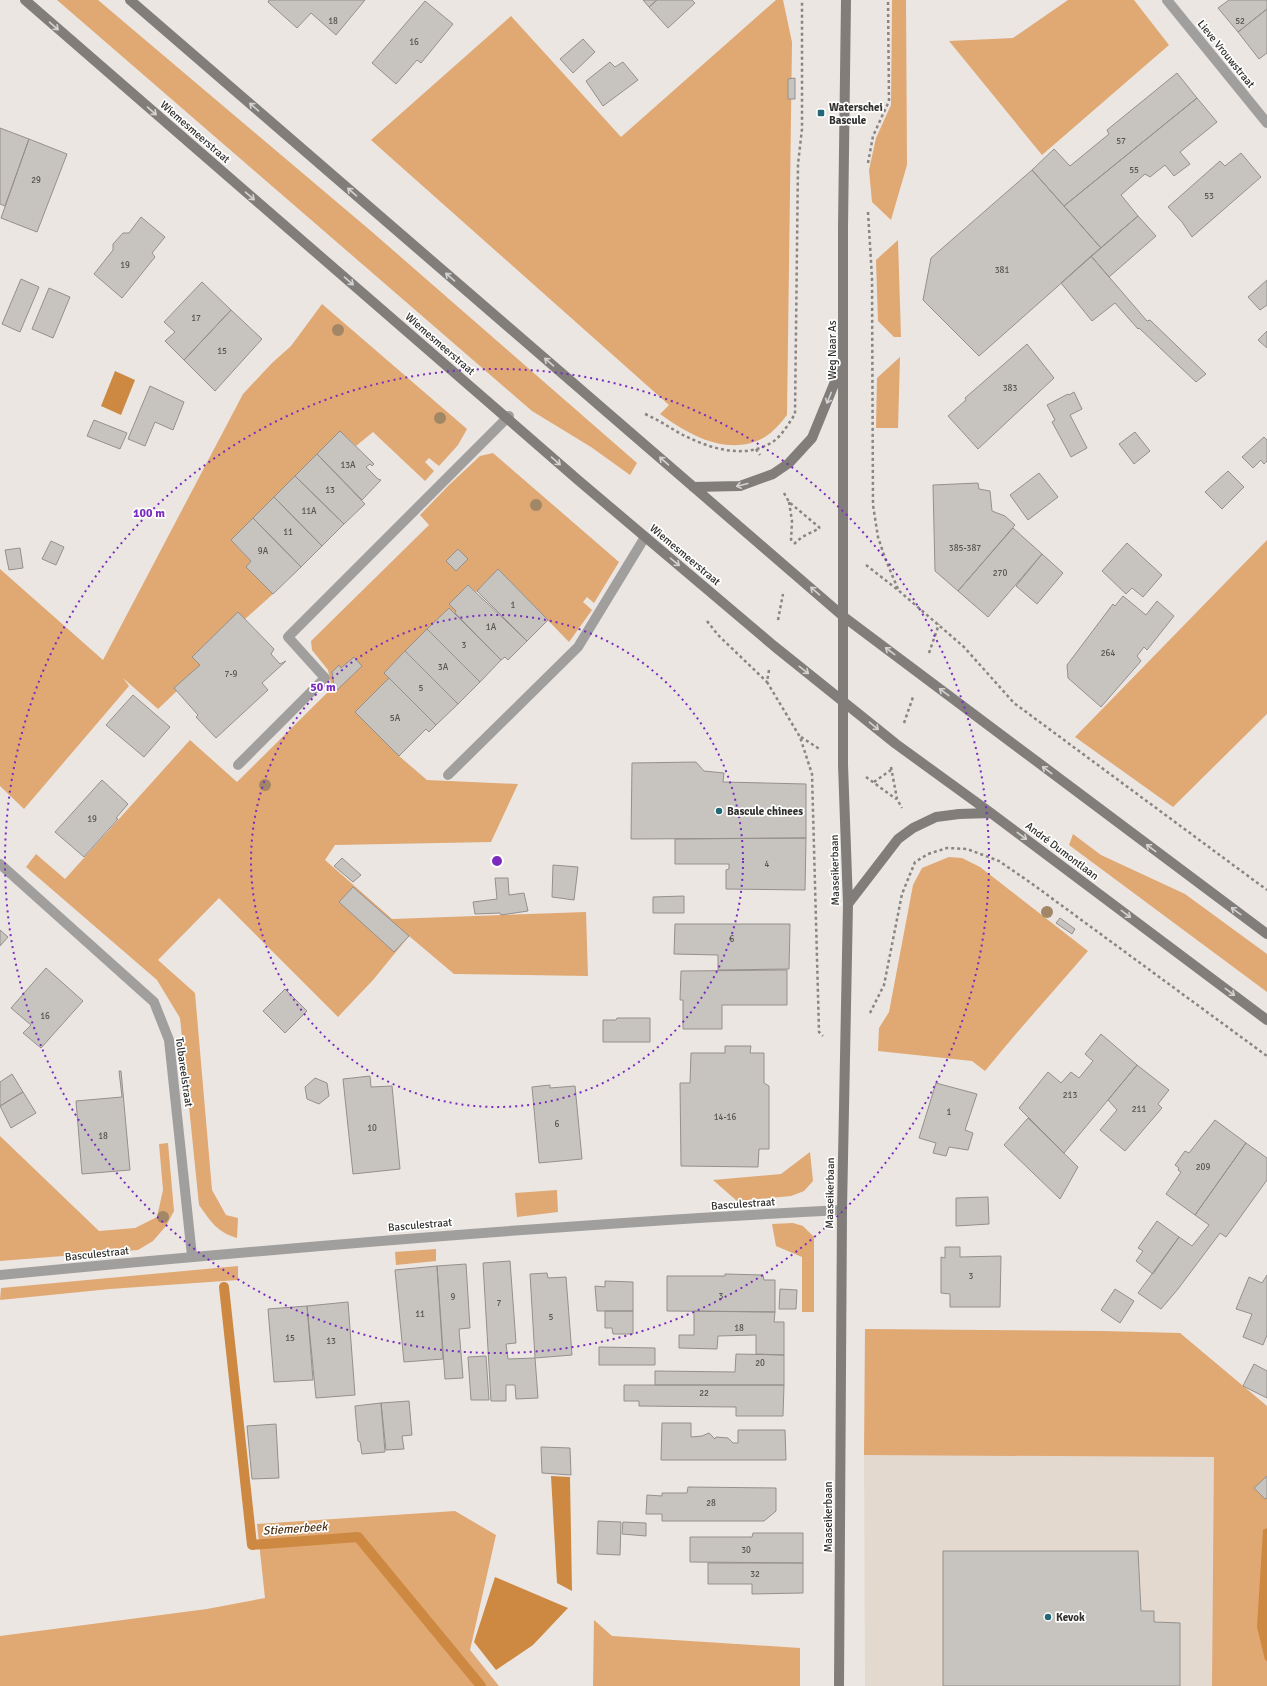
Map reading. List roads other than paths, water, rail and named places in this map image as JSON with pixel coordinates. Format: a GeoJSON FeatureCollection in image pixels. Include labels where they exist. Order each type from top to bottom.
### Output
{"type":"FeatureCollection","features":[{"type":"Feature","properties":{"kind":"main road","name":"Wiemesmeerstraat"},"geometry":{"type":"LineString","coordinates":[[25,0],[645,537],[774,646],[844,701]]}},
{"type":"Feature","properties":{"kind":"main road"},"geometry":{"type":"LineString","coordinates":[[130,0],[844,617],[1267,934]]}},
{"type":"Feature","properties":{"kind":"main road","name":"Weg Naar As"},"geometry":{"type":"LineString","coordinates":[[844,701],[843,227],[846,0]]}},
{"type":"Feature","properties":{"kind":"main road"},"geometry":{"type":"LineString","coordinates":[[693,487],[740,486],[773,474],[789,463],[812,438],[844,362]]}},
{"type":"Feature","properties":{"kind":"main road","name":"André Dumontlaan"},"geometry":{"type":"LineString","coordinates":[[844,701],[896,744],[991,813],[1267,1020]]}},
{"type":"Feature","properties":{"kind":"main road","name":"Maaseikerbaan"},"geometry":{"type":"LineString","coordinates":[[838,1686],[842,1210],[848,904],[843,764],[844,701]]}},
{"type":"Feature","properties":{"kind":"main road"},"geometry":{"type":"LineString","coordinates":[[848,904],[898,838],[913,828],[936,817],[959,814],[991,813]]}},
{"type":"Feature","properties":{"kind":"street","name":"Lieve Vrouwstraat"},"geometry":{"type":"LineString","coordinates":[[1167,0],[1267,123]]}},
{"type":"Feature","properties":{"kind":"street"},"geometry":{"type":"LineString","coordinates":[[238,765],[325,678],[288,637],[508,417]]}},
{"type":"Feature","properties":{"kind":"street"},"geometry":{"type":"LineString","coordinates":[[448,775],[578,647],[645,537]]}},
{"type":"Feature","properties":{"kind":"street","name":"Tolbareelstraat"},"geometry":{"type":"LineString","coordinates":[[0,864],[154,1002],[169,1040],[192,1256]]}},
{"type":"Feature","properties":{"kind":"street","name":"Basculestraat"},"geometry":{"type":"LineString","coordinates":[[0,1275],[192,1256],[464,1234],[842,1210]]}},
{"type":"Feature","properties":{"kind":"waterway","name":"Stiemerbeek"},"geometry":{"type":"LineString","coordinates":[[224,1287],[252,1545],[358,1537],[481,1686]]}},
{"type":"Feature","properties":{"kind":"place","name":"Waterschei Bascule"},"geometry":{"type":"Point","coordinates":[821,113]}},
{"type":"Feature","properties":{"kind":"place","name":"Bascule chinees"},"geometry":{"type":"Point","coordinates":[719,811]}},
{"type":"Feature","properties":{"kind":"place","name":"Kevok"},"geometry":{"type":"Point","coordinates":[1048,1617]}}]}
